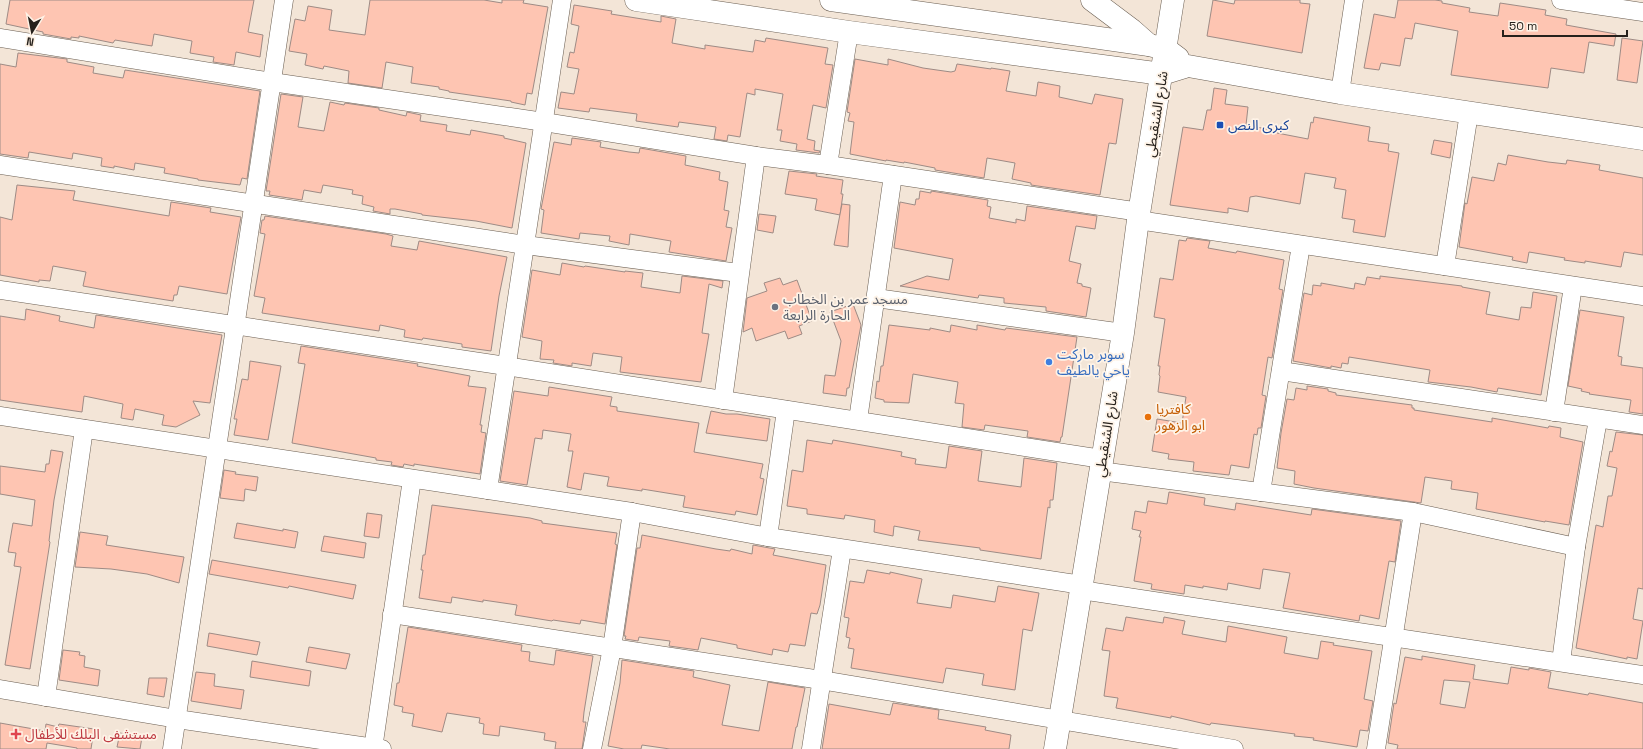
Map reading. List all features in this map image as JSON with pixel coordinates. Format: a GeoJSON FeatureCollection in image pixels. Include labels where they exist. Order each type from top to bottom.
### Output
{"type":"FeatureCollection","features":[{"type":"Feature","properties":{"kind":"street"},"geometry":{"type":"LineString","coordinates":[[172,749],[215,450],[284,0]]}},
{"type":"Feature","properties":{"kind":"street"},"geometry":{"type":"LineString","coordinates":[[488,490],[562,0]]}},
{"type":"Feature","properties":{"kind":"street"},"geometry":{"type":"LineString","coordinates":[[636,0],[849,32],[1162,74],[1188,66]]}},
{"type":"Feature","properties":{"kind":"street"},"geometry":{"type":"LineString","coordinates":[[831,0],[1158,47]]}},
{"type":"Feature","properties":{"kind":"street"},"geometry":{"type":"LineString","coordinates":[[1092,0],[1132,30],[1188,66],[1340,93],[1643,139]]}},
{"type":"Feature","properties":{"kind":"street","name":"شارع الشنقيطي"},"geometry":{"type":"LineString","coordinates":[[1055,749],[1162,74],[1158,47],[1173,0]]}},
{"type":"Feature","properties":{"kind":"street"},"geometry":{"type":"LineString","coordinates":[[1340,93],[1354,0]]}},
{"type":"Feature","properties":{"kind":"street"},"geometry":{"type":"LineString","coordinates":[[1561,0],[1591,2],[1643,12]]}},
{"type":"Feature","properties":{"kind":"street"},"geometry":{"type":"LineString","coordinates":[[828,165],[849,32]]}},
{"type":"Feature","properties":{"kind":"street"},"geometry":{"type":"LineString","coordinates":[[0,38],[272,82],[544,122],[756,156],[893,175],[1301,245],[1643,296]]}},
{"type":"Feature","properties":{"kind":"street"},"geometry":{"type":"LineString","coordinates":[[1445,266],[1469,113]]}},
{"type":"Feature","properties":{"kind":"street"},"geometry":{"type":"LineString","coordinates":[[723,400],[756,156]]}},
{"type":"Feature","properties":{"kind":"street"},"geometry":{"type":"LineString","coordinates":[[0,165],[525,245],[739,273]]}},
{"type":"Feature","properties":{"kind":"street"},"geometry":{"type":"LineString","coordinates":[[858,420],[893,175]]}},
{"type":"Feature","properties":{"kind":"street"},"geometry":{"type":"LineString","coordinates":[[1261,492],[1301,245]]}},
{"type":"Feature","properties":{"kind":"street"},"geometry":{"type":"LineString","coordinates":[[1554,412],[1573,286]]}},
{"type":"Feature","properties":{"kind":"street"},"geometry":{"type":"LineString","coordinates":[[0,290],[858,420],[1101,465],[1261,492],[1413,512],[1576,547]]}},
{"type":"Feature","properties":{"kind":"street"},"geometry":{"type":"LineString","coordinates":[[876,298],[1122,333]]}},
{"type":"Feature","properties":{"kind":"street"},"geometry":{"type":"LineString","coordinates":[[1281,372],[1643,425]]}},
{"type":"Feature","properties":{"kind":"street"},"geometry":{"type":"LineString","coordinates":[[768,537],[786,410]]}},
{"type":"Feature","properties":{"kind":"street"},"geometry":{"type":"LineString","coordinates":[[0,416],[215,450],[632,512],[768,537],[1081,588],[1643,675]]}},
{"type":"Feature","properties":{"kind":"street"},"geometry":{"type":"LineString","coordinates":[[1561,662],[1576,547],[1598,419]]}},
{"type":"Feature","properties":{"kind":"street"},"geometry":{"type":"LineString","coordinates":[[46,697],[84,429]]}},
{"type":"Feature","properties":{"kind":"street"},"geometry":{"type":"LineString","coordinates":[[0,689],[376,749],[392,614],[412,479]]}},
{"type":"Feature","properties":{"kind":"street"},"geometry":{"type":"LineString","coordinates":[[592,749],[612,648],[632,512]]}},
{"type":"Feature","properties":{"kind":"street"},"geometry":{"type":"LineString","coordinates":[[1376,749],[1413,512]]}},
{"type":"Feature","properties":{"kind":"street"},"geometry":{"type":"LineString","coordinates":[[811,749],[842,549]]}},
{"type":"Feature","properties":{"kind":"street"},"geometry":{"type":"LineString","coordinates":[[392,614],[821,680],[1234,749]]}},
{"type":"Feature","properties":{"kind":"building"},"geometry":{"type":"Polygon","coordinates":[[[10,0],[254,0],[248,32],[263,35],[260,57],[236,52],[234,65],[213,62],[214,57],[190,53],[192,41],[154,34],[152,46],[115,40],[113,43],[79,36],[79,38],[71,37],[71,39],[43,34],[43,32],[6,24],[10,0]]]}},
{"type":"Feature","properties":{"kind":"building"},"geometry":{"type":"Polygon","coordinates":[[[370,0],[484,0],[502,3],[502,0],[524,0],[523,3],[548,7],[532,94],[527,93],[525,105],[511,101],[449,92],[439,89],[439,87],[411,83],[413,67],[386,62],[382,88],[348,83],[349,71],[324,66],[323,69],[305,65],[307,54],[289,51],[295,19],[305,21],[308,6],[332,10],[329,30],[365,35],[370,0]]]}},
{"type":"Feature","properties":{"kind":"building"},"geometry":{"type":"Polygon","coordinates":[[[1213,0],[1234,4],[1235,0],[1300,0],[1300,3],[1310,4],[1302,53],[1207,36],[1213,0]]]}},
{"type":"Feature","properties":{"kind":"building"},"geometry":{"type":"Polygon","coordinates":[[[1398,0],[1442,1],[1442,3],[1470,8],[1469,12],[1498,16],[1500,3],[1546,10],[1545,15],[1567,19],[1566,25],[1616,34],[1614,46],[1589,42],[1584,73],[1551,68],[1548,88],[1451,75],[1458,31],[1415,23],[1412,39],[1405,38],[1400,66],[1381,63],[1379,70],[1364,68],[1374,14],[1395,18],[1398,0]]]}},
{"type":"Feature","properties":{"kind":"building"},"geometry":{"type":"Polygon","coordinates":[[[574,5],[612,11],[611,14],[661,22],[661,16],[676,19],[672,43],[705,49],[705,45],[753,52],[755,40],[765,42],[766,38],[828,48],[825,64],[833,65],[826,108],[813,105],[807,139],[815,141],[814,150],[820,151],[819,153],[796,150],[797,144],[780,141],[782,130],[777,130],[783,94],[755,89],[755,95],[747,93],[740,137],[728,135],[727,141],[714,139],[716,127],[679,122],[678,127],[636,121],[637,114],[590,108],[589,112],[558,108],[561,92],[574,94],[579,69],[567,67],[570,52],[574,53],[579,26],[571,24],[574,5]]]}},
{"type":"Feature","properties":{"kind":"building"},"geometry":{"type":"Polygon","coordinates":[[[1622,38],[1643,41],[1637,83],[1617,80],[1622,38]]]}},
{"type":"Feature","properties":{"kind":"building"},"geometry":{"type":"Polygon","coordinates":[[[18,53],[67,59],[67,62],[94,67],[93,73],[123,78],[125,70],[260,91],[247,179],[242,178],[240,185],[198,180],[164,173],[165,168],[135,163],[134,170],[114,166],[114,168],[101,166],[102,158],[73,153],[72,159],[29,152],[28,158],[0,154],[0,64],[16,67],[18,53]]]}},
{"type":"Feature","properties":{"kind":"building"},"geometry":{"type":"Polygon","coordinates":[[[855,59],[888,65],[888,59],[923,68],[951,72],[955,71],[957,64],[991,68],[1010,71],[1006,91],[1036,96],[1038,82],[1060,86],[1059,97],[1092,104],[1095,94],[1123,99],[1116,144],[1109,143],[1100,195],[1031,185],[1031,183],[1012,179],[1015,163],[987,158],[984,178],[935,170],[935,168],[904,162],[886,161],[850,154],[854,122],[848,121],[850,113],[847,112],[855,59]]]}},
{"type":"Feature","properties":{"kind":"building"},"geometry":{"type":"Polygon","coordinates":[[[1214,88],[1227,90],[1225,104],[1248,107],[1246,125],[1277,131],[1277,133],[1308,139],[1311,122],[1313,123],[1314,117],[1370,127],[1368,141],[1389,144],[1388,151],[1399,153],[1385,237],[1353,232],[1355,220],[1342,218],[1346,190],[1334,188],[1336,178],[1305,173],[1300,204],[1256,196],[1250,197],[1248,212],[1228,208],[1228,213],[1170,205],[1183,127],[1203,130],[1207,110],[1211,110],[1214,88]]]}},
{"type":"Feature","properties":{"kind":"building"},"geometry":{"type":"Polygon","coordinates":[[[281,94],[303,97],[298,127],[324,131],[330,102],[344,105],[345,103],[379,108],[379,110],[406,116],[407,112],[421,115],[420,121],[447,125],[446,131],[470,135],[471,130],[504,136],[504,138],[526,143],[512,228],[476,221],[422,215],[395,209],[390,209],[390,214],[373,211],[374,207],[362,204],[363,196],[352,194],[353,190],[323,185],[321,193],[304,190],[302,200],[269,195],[270,191],[266,191],[281,94]]]}},
{"type":"Feature","properties":{"kind":"building"},"geometry":{"type":"Polygon","coordinates":[[[572,138],[601,142],[600,147],[629,152],[639,153],[640,148],[686,156],[685,165],[720,172],[719,180],[728,182],[724,210],[729,211],[726,227],[732,228],[726,261],[669,252],[671,241],[630,234],[629,245],[609,241],[610,236],[580,233],[579,239],[541,233],[544,210],[541,209],[554,142],[571,145],[572,138]]]}},
{"type":"Feature","properties":{"kind":"building"},"geometry":{"type":"Polygon","coordinates":[[[1434,140],[1452,143],[1450,158],[1431,154],[1434,140]]]}},
{"type":"Feature","properties":{"kind":"building"},"geometry":{"type":"Polygon","coordinates":[[[1508,155],[1566,164],[1567,160],[1600,165],[1599,170],[1643,178],[1643,255],[1624,252],[1621,267],[1585,261],[1585,263],[1564,260],[1565,258],[1529,252],[1527,263],[1512,260],[1513,257],[1459,247],[1465,203],[1467,204],[1472,177],[1494,181],[1498,163],[1506,165],[1508,155]]]}},
{"type":"Feature","properties":{"kind":"building"},"geometry":{"type":"Polygon","coordinates":[[[789,171],[817,174],[816,176],[843,180],[840,215],[815,210],[817,199],[785,194],[789,171]]]}},
{"type":"Feature","properties":{"kind":"building"},"geometry":{"type":"Polygon","coordinates":[[[17,185],[75,191],[73,200],[169,216],[171,202],[211,208],[210,212],[241,217],[227,294],[179,286],[177,295],[174,295],[173,301],[110,291],[83,286],[86,272],[53,266],[50,281],[39,280],[39,282],[0,275],[0,217],[12,220],[17,185]]]}},
{"type":"Feature","properties":{"kind":"building"},"geometry":{"type":"Polygon","coordinates":[[[920,191],[931,193],[931,191],[988,200],[987,206],[991,207],[989,218],[1016,223],[1016,219],[1025,221],[1027,206],[1097,216],[1095,229],[1076,226],[1069,261],[1081,264],[1077,283],[1091,288],[1086,317],[1046,311],[1046,307],[1004,303],[1004,298],[979,295],[978,298],[900,286],[927,276],[949,280],[953,259],[894,248],[900,202],[915,205],[916,199],[919,199],[920,191]]]}},
{"type":"Feature","properties":{"kind":"building"},"geometry":{"type":"Polygon","coordinates":[[[842,204],[850,205],[848,247],[834,245],[842,204]]]}},
{"type":"Feature","properties":{"kind":"building"},"geometry":{"type":"Polygon","coordinates":[[[759,214],[776,216],[773,233],[757,230],[759,214]]]}},
{"type":"Feature","properties":{"kind":"building"},"geometry":{"type":"Polygon","coordinates":[[[265,216],[386,234],[393,236],[391,246],[417,250],[419,241],[507,257],[499,296],[491,351],[462,347],[462,344],[423,338],[422,340],[404,337],[405,330],[380,325],[379,331],[262,313],[265,298],[254,296],[265,234],[260,233],[262,220],[264,220],[265,216]]]}},
{"type":"Feature","properties":{"kind":"building"},"geometry":{"type":"Polygon","coordinates":[[[1187,238],[1210,241],[1208,248],[1236,253],[1237,251],[1284,260],[1279,289],[1283,290],[1272,358],[1268,357],[1262,395],[1266,396],[1261,428],[1258,428],[1257,435],[1254,434],[1249,468],[1231,465],[1229,475],[1193,471],[1194,462],[1168,459],[1169,454],[1152,451],[1157,419],[1182,423],[1186,397],[1158,392],[1160,366],[1158,366],[1165,319],[1154,317],[1160,278],[1173,280],[1179,240],[1186,241],[1187,238]]]}},
{"type":"Feature","properties":{"kind":"building"},"geometry":{"type":"Polygon","coordinates":[[[562,263],[584,267],[643,273],[641,287],[680,293],[682,276],[723,281],[722,288],[709,284],[702,333],[709,334],[701,382],[620,372],[622,357],[593,353],[591,366],[572,363],[572,366],[553,363],[554,360],[540,359],[542,341],[522,337],[532,270],[560,275],[562,263]]]}},
{"type":"Feature","properties":{"kind":"building"},"geometry":{"type":"Polygon","coordinates":[[[1380,276],[1462,286],[1490,292],[1486,314],[1519,320],[1521,307],[1531,308],[1533,292],[1557,296],[1541,395],[1498,388],[1497,392],[1471,387],[1428,382],[1430,370],[1349,357],[1348,364],[1342,363],[1341,368],[1331,366],[1331,368],[1293,361],[1304,293],[1312,295],[1313,285],[1321,286],[1321,283],[1354,289],[1355,283],[1365,285],[1367,277],[1380,279],[1380,276]]]}},
{"type":"Feature","properties":{"kind":"building","name":"مسجد عمر بن الخطاب الحارة الرابعة"},"geometry":{"type":"Polygon","coordinates":[[[780,278],[783,285],[797,280],[812,321],[799,326],[802,334],[788,339],[785,331],[756,341],[752,328],[743,332],[747,298],[767,291],[764,283],[780,278]]]}},
{"type":"Feature","properties":{"kind":"building"},"geometry":{"type":"Polygon","coordinates":[[[853,304],[861,325],[849,388],[847,388],[846,396],[823,393],[825,375],[835,376],[841,341],[830,312],[853,304]]]}},
{"type":"Feature","properties":{"kind":"building"},"geometry":{"type":"Polygon","coordinates":[[[26,309],[60,316],[59,321],[94,328],[96,315],[222,335],[210,403],[193,401],[200,415],[176,427],[162,425],[164,415],[135,409],[133,420],[121,418],[123,404],[84,396],[82,412],[0,400],[0,316],[25,320],[26,309]]]}},
{"type":"Feature","properties":{"kind":"building"},"geometry":{"type":"Polygon","coordinates":[[[1580,310],[1624,317],[1618,356],[1622,357],[1621,365],[1643,368],[1643,414],[1629,412],[1631,400],[1589,394],[1590,393],[1581,391],[1582,389],[1568,386],[1580,310]]]}},
{"type":"Feature","properties":{"kind":"building"},"geometry":{"type":"Polygon","coordinates":[[[889,325],[930,330],[930,328],[950,332],[951,325],[977,330],[977,325],[1005,330],[1006,328],[1077,337],[1060,442],[1027,437],[1028,431],[985,425],[984,430],[962,427],[964,404],[955,403],[958,382],[913,374],[909,403],[884,402],[884,400],[875,398],[877,381],[879,382],[881,366],[883,366],[889,325]]]}},
{"type":"Feature","properties":{"kind":"building"},"geometry":{"type":"Polygon","coordinates":[[[301,346],[418,364],[417,366],[470,376],[468,386],[486,388],[480,425],[482,425],[481,432],[486,433],[480,474],[414,464],[414,466],[404,464],[403,467],[391,465],[392,462],[376,460],[376,458],[292,443],[305,364],[298,363],[301,346]]]}},
{"type":"Feature","properties":{"kind":"building"},"geometry":{"type":"Polygon","coordinates":[[[250,361],[281,366],[268,440],[234,435],[237,419],[234,419],[242,379],[248,380],[250,361]]]}},
{"type":"Feature","properties":{"kind":"building"},"geometry":{"type":"Polygon","coordinates":[[[1307,386],[1328,389],[1328,391],[1336,393],[1336,395],[1412,405],[1414,410],[1492,422],[1492,418],[1548,428],[1549,426],[1561,428],[1560,437],[1583,442],[1569,525],[1476,509],[1478,493],[1451,489],[1452,481],[1425,477],[1421,503],[1294,484],[1295,471],[1277,468],[1281,433],[1287,399],[1294,400],[1296,388],[1307,390],[1307,386]]]}},
{"type":"Feature","properties":{"kind":"building"},"geometry":{"type":"Polygon","coordinates":[[[549,387],[612,397],[610,406],[617,407],[617,411],[699,423],[694,452],[763,464],[760,478],[764,479],[757,515],[736,511],[735,515],[683,507],[685,496],[642,489],[642,491],[607,486],[609,477],[584,473],[581,490],[567,487],[573,451],[568,451],[571,434],[543,430],[542,439],[535,438],[527,485],[500,481],[514,391],[548,396],[549,387]]]}},
{"type":"Feature","properties":{"kind":"building"},"geometry":{"type":"Polygon","coordinates":[[[711,411],[770,419],[767,441],[706,433],[711,411]]]}},
{"type":"Feature","properties":{"kind":"building"},"geometry":{"type":"Polygon","coordinates":[[[1616,432],[1643,435],[1643,589],[1638,588],[1633,619],[1643,621],[1637,659],[1627,657],[1627,659],[1576,648],[1596,525],[1603,527],[1608,496],[1612,496],[1617,468],[1607,466],[1610,451],[1612,452],[1616,432]]]}},
{"type":"Feature","properties":{"kind":"building"},"geometry":{"type":"Polygon","coordinates":[[[807,440],[832,444],[833,440],[902,452],[901,456],[916,459],[915,464],[946,468],[949,446],[982,451],[978,481],[1021,487],[1024,458],[1057,463],[1053,500],[1050,500],[1050,508],[1048,507],[1041,559],[980,550],[980,548],[918,540],[920,531],[894,526],[893,536],[874,532],[875,520],[845,515],[844,519],[807,514],[807,509],[787,506],[792,470],[803,472],[807,440]]]}},
{"type":"Feature","properties":{"kind":"building"},"geometry":{"type":"Polygon","coordinates":[[[51,450],[63,452],[54,500],[50,542],[30,669],[5,665],[21,567],[14,566],[16,553],[8,552],[13,523],[32,526],[35,500],[0,494],[0,466],[45,472],[46,464],[49,464],[51,450]]]}},
{"type":"Feature","properties":{"kind":"building"},"geometry":{"type":"Polygon","coordinates":[[[224,470],[236,472],[235,474],[258,477],[256,491],[245,489],[244,501],[220,498],[224,470]]]}},
{"type":"Feature","properties":{"kind":"building"},"geometry":{"type":"Polygon","coordinates":[[[1169,492],[1205,498],[1204,505],[1235,510],[1236,503],[1311,515],[1312,509],[1401,521],[1395,562],[1389,561],[1379,619],[1360,615],[1359,621],[1283,608],[1290,573],[1263,569],[1260,589],[1228,583],[1227,590],[1185,585],[1184,594],[1151,589],[1152,584],[1134,581],[1141,537],[1139,537],[1141,531],[1132,529],[1135,511],[1146,513],[1148,501],[1167,504],[1169,492]]]}},
{"type":"Feature","properties":{"kind":"building"},"geometry":{"type":"Polygon","coordinates":[[[432,505],[530,518],[542,521],[542,523],[617,533],[615,544],[617,545],[605,624],[581,620],[580,624],[515,615],[517,605],[483,600],[483,602],[452,597],[451,603],[419,598],[423,570],[421,570],[423,555],[425,555],[432,505]]]}},
{"type":"Feature","properties":{"kind":"building"},"geometry":{"type":"Polygon","coordinates":[[[367,513],[382,515],[379,538],[364,536],[367,513]]]}},
{"type":"Feature","properties":{"kind":"building"},"geometry":{"type":"Polygon","coordinates":[[[237,523],[283,531],[283,529],[298,532],[295,548],[234,538],[237,523]]]}},
{"type":"Feature","properties":{"kind":"building"},"geometry":{"type":"Polygon","coordinates":[[[80,532],[108,536],[106,545],[184,557],[179,583],[147,574],[111,569],[75,567],[80,532]]]}},
{"type":"Feature","properties":{"kind":"building"},"geometry":{"type":"Polygon","coordinates":[[[642,535],[716,549],[730,551],[731,549],[752,554],[753,545],[775,549],[773,555],[826,565],[820,605],[817,614],[811,613],[805,646],[790,644],[788,652],[773,649],[772,655],[737,648],[737,645],[701,638],[698,650],[669,646],[670,641],[639,637],[638,641],[625,639],[626,636],[624,636],[637,548],[640,548],[642,535]]]}},
{"type":"Feature","properties":{"kind":"building"},"geometry":{"type":"Polygon","coordinates":[[[324,536],[366,543],[364,558],[321,551],[324,536]]]}},
{"type":"Feature","properties":{"kind":"building"},"geometry":{"type":"Polygon","coordinates":[[[212,560],[356,585],[353,599],[289,586],[288,588],[209,574],[212,560]]]}},
{"type":"Feature","properties":{"kind":"building"},"geometry":{"type":"Polygon","coordinates":[[[867,570],[890,574],[890,572],[922,579],[917,603],[951,608],[953,595],[995,602],[998,586],[1039,593],[1032,631],[1023,629],[1015,690],[982,685],[984,674],[946,668],[943,683],[851,668],[854,649],[848,648],[850,638],[846,637],[849,618],[844,617],[850,581],[864,583],[867,570]]]}},
{"type":"Feature","properties":{"kind":"building"},"geometry":{"type":"Polygon","coordinates":[[[1126,617],[1163,623],[1164,617],[1185,621],[1182,634],[1226,642],[1228,626],[1287,637],[1284,653],[1318,659],[1321,641],[1334,643],[1333,645],[1372,651],[1364,699],[1373,701],[1368,731],[1360,730],[1357,747],[1313,740],[1314,738],[1294,736],[1295,734],[1211,723],[1210,725],[1171,716],[1171,718],[1116,708],[1118,698],[1104,696],[1110,651],[1102,650],[1106,628],[1123,631],[1126,617]]]}},
{"type":"Feature","properties":{"kind":"building"},"geometry":{"type":"Polygon","coordinates":[[[408,627],[522,645],[521,651],[530,652],[529,661],[554,665],[556,650],[593,656],[584,712],[583,722],[586,722],[582,749],[555,749],[556,742],[544,740],[545,733],[500,726],[499,736],[483,734],[484,724],[479,723],[480,718],[447,713],[442,732],[412,726],[414,714],[402,712],[403,707],[394,705],[408,627]]]}},
{"type":"Feature","properties":{"kind":"building"},"geometry":{"type":"Polygon","coordinates":[[[209,633],[260,642],[257,655],[207,646],[209,633]]]}},
{"type":"Feature","properties":{"kind":"building"},"geometry":{"type":"Polygon","coordinates":[[[309,647],[350,654],[346,669],[306,662],[309,647]]]}},
{"type":"Feature","properties":{"kind":"building"},"geometry":{"type":"Polygon","coordinates":[[[63,650],[80,652],[79,655],[85,656],[84,667],[100,670],[98,686],[59,680],[63,650]]]}},
{"type":"Feature","properties":{"kind":"building"},"geometry":{"type":"Polygon","coordinates":[[[1422,656],[1475,665],[1473,679],[1508,684],[1511,667],[1529,670],[1529,668],[1551,672],[1548,688],[1588,695],[1589,693],[1643,703],[1643,749],[1397,749],[1398,745],[1388,743],[1394,703],[1396,704],[1405,657],[1422,660],[1422,656]],[[1444,680],[1440,704],[1465,708],[1470,682],[1444,680]]]}},
{"type":"Feature","properties":{"kind":"building"},"geometry":{"type":"Polygon","coordinates":[[[622,660],[694,671],[693,677],[730,685],[722,725],[759,731],[768,682],[805,688],[792,749],[670,749],[642,745],[641,749],[624,749],[608,746],[620,683],[622,660]]]}},
{"type":"Feature","properties":{"kind":"building"},"geometry":{"type":"Polygon","coordinates":[[[252,661],[311,671],[309,686],[250,677],[252,661]]]}},
{"type":"Feature","properties":{"kind":"building"},"geometry":{"type":"Polygon","coordinates":[[[196,672],[215,674],[214,686],[244,690],[241,709],[191,701],[196,672]]]}},
{"type":"Feature","properties":{"kind":"building"},"geometry":{"type":"Polygon","coordinates":[[[149,678],[167,678],[164,697],[147,694],[149,678]]]}},
{"type":"Feature","properties":{"kind":"building"},"geometry":{"type":"Polygon","coordinates":[[[893,703],[939,710],[938,719],[986,727],[985,730],[1011,735],[1009,749],[822,749],[829,704],[890,715],[893,703]]]}},
{"type":"Feature","properties":{"kind":"building"},"geometry":{"type":"Polygon","coordinates":[[[0,723],[45,731],[46,724],[58,727],[59,724],[94,729],[91,749],[77,749],[47,743],[46,749],[0,749],[0,723]]]}},
{"type":"Feature","properties":{"kind":"building"},"geometry":{"type":"Polygon","coordinates":[[[120,733],[142,737],[140,749],[117,747],[120,733]]]}},
{"type":"Feature","properties":{"kind":"place","name":"كبرى النص"},"geometry":{"type":"Point","coordinates":[1220,125]}},
{"type":"Feature","properties":{"kind":"place","name":"مسجد عمر بن الخطاب الحارة الرابعة"},"geometry":{"type":"Point","coordinates":[775,307]}},
{"type":"Feature","properties":{"kind":"place","name":"سوبر ماركت ياحي يالطيف"},"geometry":{"type":"Point","coordinates":[1049,362]}},
{"type":"Feature","properties":{"kind":"place","name":"كافتريا ابو الزهور"},"geometry":{"type":"Point","coordinates":[1148,417]}},
{"type":"Feature","properties":{"kind":"place","name":"مستشفى البلك للأطفال"},"geometry":{"type":"Point","coordinates":[16,734]}}]}
